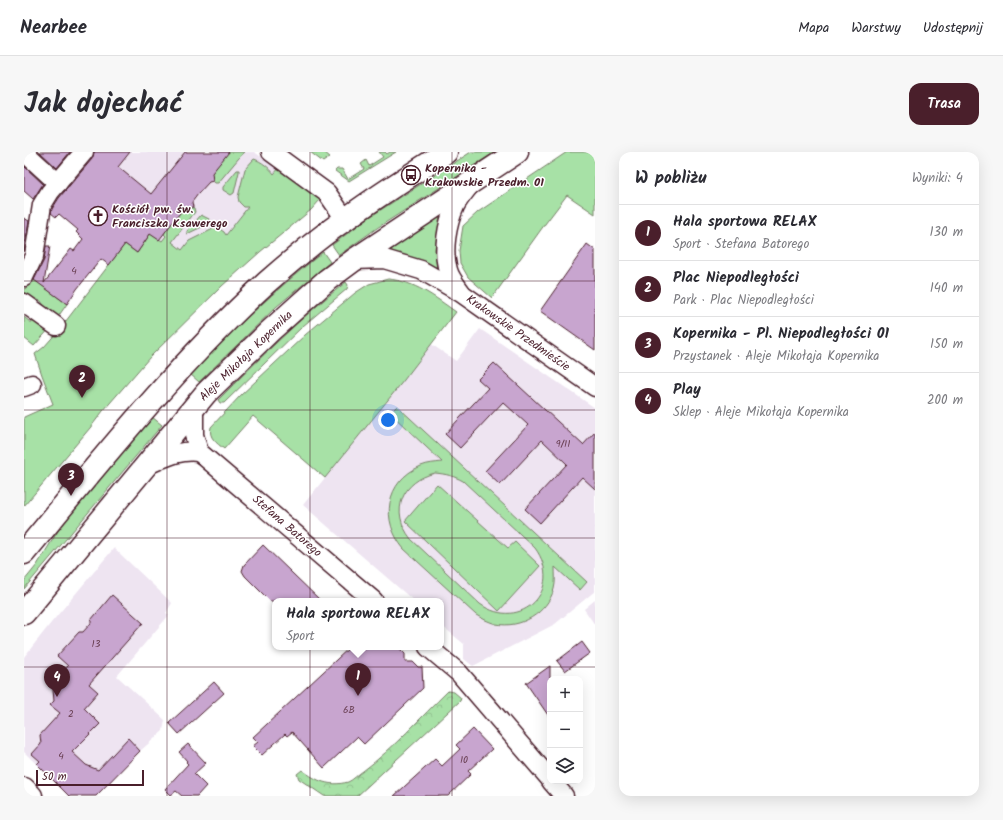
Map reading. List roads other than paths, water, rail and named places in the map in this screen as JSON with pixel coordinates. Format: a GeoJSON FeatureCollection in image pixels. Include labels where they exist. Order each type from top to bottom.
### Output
{"type":"FeatureCollection","features":[{"type":"Feature","properties":{"kind":"main road"},"geometry":{"type":"LineString","coordinates":[[24,553],[148,404],[216,332],[266,283],[345,219],[446,152]]}},
{"type":"Feature","properties":{"kind":"main road","name":"Aleje Mikołaja Kopernika"},"geometry":{"type":"LineString","coordinates":[[24,613],[206,393],[270,331],[327,280],[354,260],[517,152]]}},
{"type":"Feature","properties":{"kind":"main road"},"geometry":{"type":"LineString","coordinates":[[24,789],[31,796]]}},
{"type":"Feature","properties":{"kind":"street"},"geometry":{"type":"LineString","coordinates":[[24,152],[58,183]]}},
{"type":"Feature","properties":{"kind":"street"},"geometry":{"type":"LineString","coordinates":[[24,277],[34,256],[42,206],[50,192],[84,152]]}},
{"type":"Feature","properties":{"kind":"street"},"geometry":{"type":"LineString","coordinates":[[271,152],[326,193],[345,219]]}},
{"type":"Feature","properties":{"kind":"street","name":"Krakowskie Przedmieście"},"geometry":{"type":"LineString","coordinates":[[461,293],[448,272],[446,265],[446,245],[449,225],[455,206],[476,178]]}},
{"type":"Feature","properties":{"kind":"street","name":"Krakowskie Przedmieście"},"geometry":{"type":"LineString","coordinates":[[354,260],[384,259],[400,262],[421,270],[461,293],[595,387]]}},
{"type":"Feature","properties":{"kind":"street"},"geometry":{"type":"LineString","coordinates":[[24,303],[56,326]]}},
{"type":"Feature","properties":{"kind":"street"},"geometry":{"type":"LineString","coordinates":[[145,467],[181,451],[188,450],[199,452],[194,435],[194,408]]}},
{"type":"Feature","properties":{"kind":"street","name":"Stefana Batorego"},"geometry":{"type":"LineString","coordinates":[[199,452],[370,598]]}},
{"type":"Feature","properties":{"kind":"street"},"geometry":{"type":"LineString","coordinates":[[431,650],[459,674],[547,775]]}},
{"type":"Feature","properties":{"kind":"street"},"geometry":{"type":"LineString","coordinates":[[554,784],[564,796]]}},
{"type":"Feature","properties":{"kind":"place","name":"Kopernika - Krakowskie Przedm. 01"},"geometry":{"type":"Point","coordinates":[411,175]}},
{"type":"Feature","properties":{"kind":"place","name":"Kościół pw. św. Franciszka Ksawerego"},"geometry":{"type":"Point","coordinates":[98,216]}},
{"type":"Feature","properties":{"kind":"place","name":"Plac Niepodległości"},"geometry":{"type":"Point","coordinates":[82,398]}},
{"type":"Feature","properties":{"kind":"place","name":"Kopernika - Pl. Niepodległości 01"},"geometry":{"type":"Point","coordinates":[71,496]}},
{"type":"Feature","properties":{"kind":"place","name":"Hala sportowa RELAX"},"geometry":{"type":"Point","coordinates":[358,696]}},
{"type":"Feature","properties":{"kind":"place","name":"Play"},"geometry":{"type":"Point","coordinates":[57,697]}}]}
